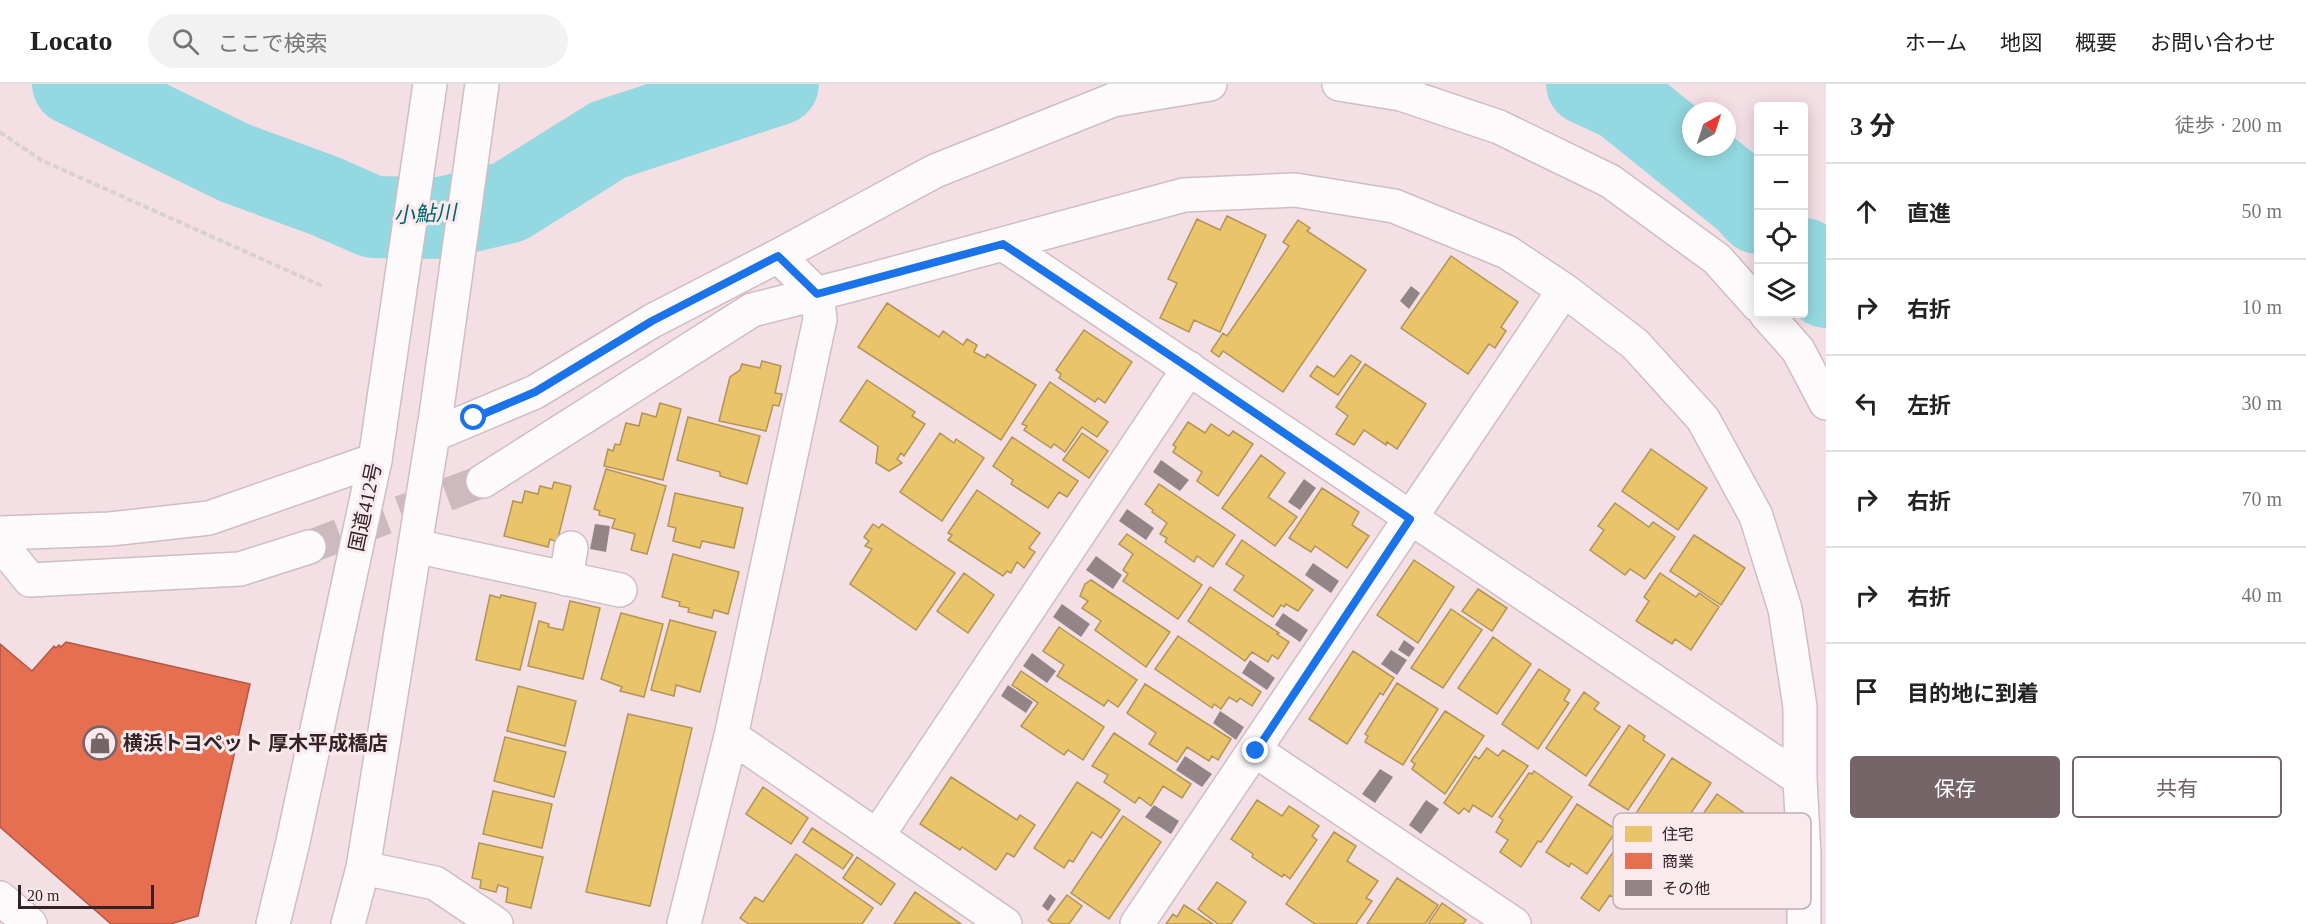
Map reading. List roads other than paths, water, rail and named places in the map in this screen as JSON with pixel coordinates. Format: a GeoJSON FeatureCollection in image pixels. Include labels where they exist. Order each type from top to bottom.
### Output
{"type":"FeatureCollection","features":[{"type":"Feature","properties":{"kind":"main road","name":"国道412号"},"geometry":{"type":"LineString","coordinates":[[273,924],[292,846],[377,449],[430,84]]}},
{"type":"Feature","properties":{"kind":"main road"},"geometry":{"type":"LineString","coordinates":[[348,924],[363,868],[415,546],[482,84]]}},
{"type":"Feature","properties":{"kind":"main road"},"geometry":{"type":"LineString","coordinates":[[434,425],[535,392],[652,321],[935,171],[1113,100],[1210,84]]}},
{"type":"Feature","properties":{"kind":"main road"},"geometry":{"type":"LineString","coordinates":[[1339,84],[1401,94],[1499,127],[1610,181],[1718,259],[1754,300]]}},
{"type":"Feature","properties":{"kind":"main road"},"geometry":{"type":"LineString","coordinates":[[483,481],[752,310],[1184,195],[1295,190],[1394,206],[1507,252],[1564,290],[1635,344],[1703,419],[1756,516],[1785,609],[1800,708],[1802,813]]}},
{"type":"Feature","properties":{"kind":"main road"},"geometry":{"type":"LineString","coordinates":[[1003,244],[1800,779]]}},
{"type":"Feature","properties":{"kind":"main road"},"geometry":{"type":"LineString","coordinates":[[684,924],[731,736],[820,319],[817,294],[778,256]]}},
{"type":"Feature","properties":{"kind":"main road"},"geometry":{"type":"LineString","coordinates":[[1137,924],[1256,751],[1564,290]]}},
{"type":"Feature","properties":{"kind":"main road"},"geometry":{"type":"LineString","coordinates":[[1770,318],[1798,350],[1826,403]]}},
{"type":"Feature","properties":{"kind":"main road"},"geometry":{"type":"LineString","coordinates":[[878,835],[1189,368]]}},
{"type":"Feature","properties":{"kind":"main road"},"geometry":{"type":"LineString","coordinates":[[0,533],[110,529],[209,518],[377,449]]}},
{"type":"Feature","properties":{"kind":"main road"},"geometry":{"type":"LineString","coordinates":[[0,543],[30,580],[240,569],[309,547]]}},
{"type":"Feature","properties":{"kind":"main road"},"geometry":{"type":"LineString","coordinates":[[415,546],[569,563],[620,590]]}},
{"type":"Feature","properties":{"kind":"main road"},"geometry":{"type":"LineString","coordinates":[[731,736],[1005,924]]}},
{"type":"Feature","properties":{"kind":"main road"},"geometry":{"type":"LineString","coordinates":[[1256,751],[1514,924]]}},
{"type":"Feature","properties":{"kind":"main road"},"geometry":{"type":"LineString","coordinates":[[363,868],[435,883],[496,924]]}},
{"type":"Feature","properties":{"kind":"main road"},"geometry":{"type":"LineString","coordinates":[[0,898],[30,924]]}},
{"type":"Feature","properties":{"kind":"waterway","name":"小鮎川"},"geometry":{"type":"LineString","coordinates":[[73,84],[235,163],[325,196],[373,217],[442,218],[509,202],[608,140],[778,84]]}},
{"type":"Feature","properties":{"kind":"waterway","name":"小鮎川"},"geometry":{"type":"LineString","coordinates":[[1587,84],[1622,100],[1745,199],[1755,210]]}},
{"type":"Feature","properties":{"kind":"waterway","name":"小鮎川"},"geometry":{"type":"LineString","coordinates":[[1808,264],[1826,287]]}},
{"type":"Feature","properties":{"kind":"tunnel"},"geometry":{"type":"LineString","coordinates":[[309,547],[483,481]]}},
{"type":"Feature","properties":{"kind":"place","name":"横浜トヨペット 厚木平成橋店"},"geometry":{"type":"Point","coordinates":[100,743]}}]}
